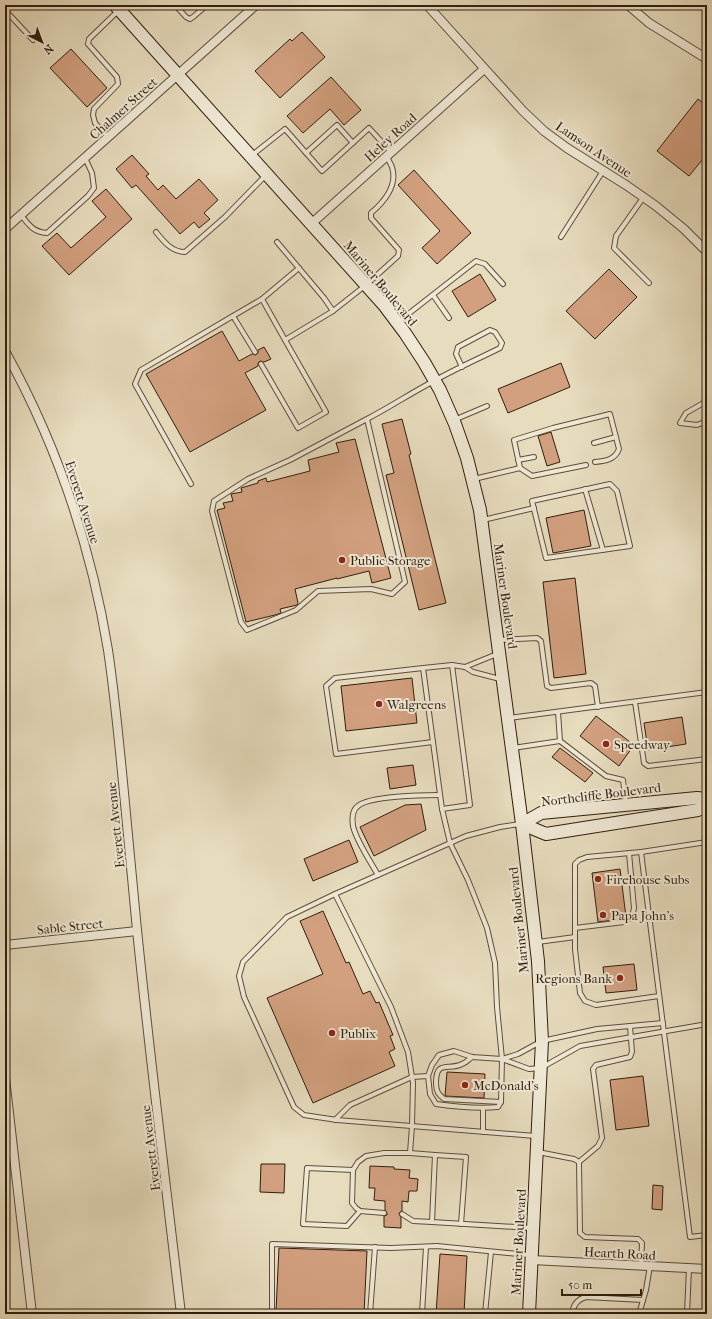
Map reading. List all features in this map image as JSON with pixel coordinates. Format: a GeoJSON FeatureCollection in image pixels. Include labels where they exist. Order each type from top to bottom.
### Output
{"type":"FeatureCollection","features":[{"type":"Feature","properties":{"kind":"main road","name":"Mariner Boulevard"},"geometry":{"type":"LineString","coordinates":[[117,7],[398,322],[434,380],[453,420],[467,458],[482,520],[522,824],[535,942],[542,1041],[529,1314]]}},
{"type":"Feature","properties":{"kind":"main road","name":"Northcliffe Boulevard"},"geometry":{"type":"LineString","coordinates":[[522,824],[541,813],[697,798],[707,799]]}},
{"type":"Feature","properties":{"kind":"main road"},"geometry":{"type":"LineString","coordinates":[[522,824],[546,834],[698,810],[707,805]]}},
{"type":"Feature","properties":{"kind":"street","name":"Chalmer Street"},"geometry":{"type":"LineString","coordinates":[[5,229],[255,5]]}},
{"type":"Feature","properties":{"kind":"street","name":"Lamson Avenue"},"geometry":{"type":"LineString","coordinates":[[427,5],[484,69],[544,131],[567,148],[644,197],[706,248]]}},
{"type":"Feature","properties":{"kind":"street"},"geometry":{"type":"LineString","coordinates":[[628,5],[649,23],[707,59]]}},
{"type":"Feature","properties":{"kind":"street","name":"Heley Road"},"geometry":{"type":"LineString","coordinates":[[311,224],[484,69]]}},
{"type":"Feature","properties":{"kind":"street","name":"Everett Avenue"},"geometry":{"type":"LineString","coordinates":[[5,351],[36,413],[72,504],[98,600],[108,648],[115,697],[137,931],[181,1314]]}},
{"type":"Feature","properties":{"kind":"street","name":"Sable Street"},"geometry":{"type":"LineString","coordinates":[[5,945],[137,931]]}},
{"type":"Feature","properties":{"kind":"street"},"geometry":{"type":"LineString","coordinates":[[5,1078],[32,1314]]}},
{"type":"Feature","properties":{"kind":"street","name":"Hearth Road"},"geometry":{"type":"LineString","coordinates":[[532,1258],[707,1269]]}},
{"type":"Feature","properties":{"kind":"lane"},"geometry":{"type":"LineString","coordinates":[[175,5],[186,17],[190,19],[207,5]]}},
{"type":"Feature","properties":{"kind":"lane"},"geometry":{"type":"LineString","coordinates":[[108,138],[95,122],[93,115],[94,109],[118,84],[117,77],[88,44],[89,39],[117,7]]}},
{"type":"Feature","properties":{"kind":"lane"},"geometry":{"type":"LineString","coordinates":[[5,10],[33,40]]}},
{"type":"Feature","properties":{"kind":"lane"},"geometry":{"type":"LineString","coordinates":[[306,154],[337,125],[353,143]]}},
{"type":"Feature","properties":{"kind":"lane"},"geometry":{"type":"LineString","coordinates":[[251,156],[285,129],[322,171],[369,128],[389,154],[392,167],[393,179],[390,190],[384,201],[371,213],[371,218],[399,250],[398,256],[366,285],[333,311],[285,340]]}},
{"type":"Feature","properties":{"kind":"lane"},"geometry":{"type":"LineString","coordinates":[[21,215],[33,229],[40,232],[47,232],[76,207],[94,188],[92,173],[85,158]]}},
{"type":"Feature","properties":{"kind":"lane"},"geometry":{"type":"LineString","coordinates":[[561,237],[604,171]]}},
{"type":"Feature","properties":{"kind":"lane"},"geometry":{"type":"LineString","coordinates":[[156,232],[172,249],[177,252],[185,252],[225,217],[267,174]]}},
{"type":"Feature","properties":{"kind":"lane"},"geometry":{"type":"LineString","coordinates":[[644,197],[616,236],[614,248],[649,283]]}},
{"type":"Feature","properties":{"kind":"lane"},"geometry":{"type":"LineString","coordinates":[[276,242],[324,298],[333,311]]}},
{"type":"Feature","properties":{"kind":"lane"},"geometry":{"type":"LineString","coordinates":[[398,322],[476,261],[485,264],[502,284]]}},
{"type":"Feature","properties":{"kind":"lane"},"geometry":{"type":"LineString","coordinates":[[191,484],[135,384],[141,370],[262,299],[299,268]]}},
{"type":"Feature","properties":{"kind":"lane"},"geometry":{"type":"LineString","coordinates":[[433,295],[449,318]]}},
{"type":"Feature","properties":{"kind":"lane"},"geometry":{"type":"LineString","coordinates":[[261,364],[298,428],[326,412],[262,299]]}},
{"type":"Feature","properties":{"kind":"lane"},"geometry":{"type":"LineString","coordinates":[[233,316],[255,352]]}},
{"type":"Feature","properties":{"kind":"lane"},"geometry":{"type":"LineString","coordinates":[[367,419],[405,582],[392,594],[371,589],[318,591],[296,610],[247,630],[241,622],[212,511],[214,501],[248,479],[290,460],[367,419],[434,380],[462,367],[500,348],[502,343],[495,332],[490,330],[458,347],[456,354],[462,367]]}},
{"type":"Feature","properties":{"kind":"lane"},"geometry":{"type":"LineString","coordinates":[[707,401],[686,413],[680,424],[697,426],[707,421]]}},
{"type":"Feature","properties":{"kind":"lane"},"geometry":{"type":"LineString","coordinates":[[453,420],[487,406]]}},
{"type":"Feature","properties":{"kind":"lane"},"geometry":{"type":"LineString","coordinates":[[586,465],[532,476],[520,468],[514,440],[553,428],[610,414],[619,450],[614,457],[608,460],[595,462]]}},
{"type":"Feature","properties":{"kind":"lane"},"geometry":{"type":"LineString","coordinates":[[594,443],[616,437]]}},
{"type":"Feature","properties":{"kind":"lane"},"geometry":{"type":"LineString","coordinates":[[518,460],[534,456]]}},
{"type":"Feature","properties":{"kind":"lane"},"geometry":{"type":"LineString","coordinates":[[473,480],[520,468]]}},
{"type":"Feature","properties":{"kind":"lane"},"geometry":{"type":"LineString","coordinates":[[610,484],[617,491],[630,546],[546,558],[532,501],[585,489],[610,484]]}},
{"type":"Feature","properties":{"kind":"lane"},"geometry":{"type":"LineString","coordinates":[[585,489],[603,550]]}},
{"type":"Feature","properties":{"kind":"lane"},"geometry":{"type":"LineString","coordinates":[[482,520],[534,508]]}},
{"type":"Feature","properties":{"kind":"lane"},"geometry":{"type":"LineString","coordinates":[[498,640],[537,638],[541,641],[547,686],[551,688],[591,683],[595,686],[598,707]]}},
{"type":"Feature","properties":{"kind":"lane"},"geometry":{"type":"LineString","coordinates":[[465,667],[499,653]]}},
{"type":"Feature","properties":{"kind":"lane"},"geometry":{"type":"LineString","coordinates":[[442,810],[470,805],[452,665]]}},
{"type":"Feature","properties":{"kind":"lane"},"geometry":{"type":"LineString","coordinates":[[433,742],[336,754],[326,686],[335,678],[452,665],[465,667],[473,672],[503,680]]}},
{"type":"Feature","properties":{"kind":"lane"},"geometry":{"type":"LineString","coordinates":[[423,668],[439,795],[450,843],[468,880],[487,928],[495,963],[497,1007],[502,1059],[501,1102],[498,1107],[453,1107],[436,1104],[430,1094],[428,1076],[432,1065],[439,1055],[454,1051],[472,1057],[502,1059],[529,1069],[541,1068],[580,1046],[707,1024]]}},
{"type":"Feature","properties":{"kind":"lane"},"geometry":{"type":"LineString","coordinates":[[508,718],[707,692]]}},
{"type":"Feature","properties":{"kind":"lane"},"geometry":{"type":"LineString","coordinates":[[635,702],[644,763],[648,766],[707,759]]}},
{"type":"Feature","properties":{"kind":"lane"},"geometry":{"type":"LineString","coordinates":[[558,712],[560,741]]}},
{"type":"Feature","properties":{"kind":"lane"},"geometry":{"type":"LineString","coordinates":[[512,749],[560,741],[606,776],[623,780],[626,805]]}},
{"type":"Feature","properties":{"kind":"lane"},"geometry":{"type":"LineString","coordinates":[[378,875],[354,831],[352,818],[353,812],[356,808],[363,802],[402,796],[439,795]]}},
{"type":"Feature","properties":{"kind":"lane"},"geometry":{"type":"LineString","coordinates":[[522,824],[500,827],[466,836],[287,917],[243,962],[239,976],[244,997],[294,1107],[304,1115],[336,1120],[538,1137]]}},
{"type":"Feature","properties":{"kind":"lane"},"geometry":{"type":"LineString","coordinates":[[659,996],[596,1005],[585,1001],[580,994],[575,949],[575,864],[579,860],[587,857],[641,852],[707,842]]}},
{"type":"Feature","properties":{"kind":"lane"},"geometry":{"type":"LineString","coordinates":[[641,852],[690,1237],[707,1235]]}},
{"type":"Feature","properties":{"kind":"lane"},"geometry":{"type":"LineString","coordinates":[[575,928],[624,922],[632,917],[634,908],[629,853]]}},
{"type":"Feature","properties":{"kind":"lane"},"geometry":{"type":"LineString","coordinates":[[335,894],[391,1007],[408,1052],[413,1083],[410,1153]]}},
{"type":"Feature","properties":{"kind":"lane"},"geometry":{"type":"LineString","coordinates":[[535,942],[575,936]]}},
{"type":"Feature","properties":{"kind":"lane"},"geometry":{"type":"LineString","coordinates":[[502,1059],[518,1054],[542,1041],[596,1029],[662,1023]]}},
{"type":"Feature","properties":{"kind":"lane"},"geometry":{"type":"LineString","coordinates":[[579,1162],[598,1146],[602,1138],[593,1069],[596,1065],[630,1057],[632,1052],[630,1026]]}},
{"type":"Feature","properties":{"kind":"lane"},"geometry":{"type":"LineString","coordinates":[[472,1057],[463,1064],[448,1066],[440,1069],[436,1074],[436,1090],[444,1099],[501,1102]]}},
{"type":"Feature","properties":{"kind":"lane"},"geometry":{"type":"LineString","coordinates":[[336,1120],[350,1105],[412,1077],[428,1076]]}},
{"type":"Feature","properties":{"kind":"lane"},"geometry":{"type":"LineString","coordinates":[[483,1108],[483,1132]]}},
{"type":"Feature","properties":{"kind":"lane"},"geometry":{"type":"LineString","coordinates":[[537,1152],[574,1158],[579,1162]]}},
{"type":"Feature","properties":{"kind":"lane"},"geometry":{"type":"LineString","coordinates":[[384,1213],[360,1211],[352,1203],[353,1170],[358,1162],[366,1156],[384,1153],[410,1153],[466,1157],[461,1224]]}},
{"type":"Feature","properties":{"kind":"lane"},"geometry":{"type":"LineString","coordinates":[[432,1222],[435,1155]]}},
{"type":"Feature","properties":{"kind":"lane"},"geometry":{"type":"LineString","coordinates":[[579,1162],[580,1233],[585,1236],[638,1239],[642,1243],[641,1266]]}},
{"type":"Feature","properties":{"kind":"lane"},"geometry":{"type":"LineString","coordinates":[[353,1170],[306,1168],[303,1224],[347,1226],[360,1211]]}},
{"type":"Feature","properties":{"kind":"lane"},"geometry":{"type":"LineString","coordinates":[[402,1214],[413,1221],[533,1229]]}},
{"type":"Feature","properties":{"kind":"lane"},"geometry":{"type":"LineString","coordinates":[[272,1314],[272,1244],[375,1247],[437,1246],[532,1258]]}},
{"type":"Feature","properties":{"kind":"lane"},"geometry":{"type":"LineString","coordinates":[[370,1314],[375,1247]]}},
{"type":"Feature","properties":{"kind":"lane"},"geometry":{"type":"LineString","coordinates":[[422,1314],[426,1247]]}},
{"type":"Feature","properties":{"kind":"lane"},"geometry":{"type":"LineString","coordinates":[[485,1314],[491,1252]]}},
{"type":"Feature","properties":{"kind":"lane"},"geometry":{"type":"LineString","coordinates":[[638,1314],[643,1300],[650,1266]]}},
{"type":"Feature","properties":{"kind":"lane"},"geometry":{"type":"LineString","coordinates":[[687,1314],[689,1268]]}},
{"type":"Feature","properties":{"kind":"lane"},"geometry":{"type":"LineString","coordinates":[[572,1314],[580,1299],[586,1297],[643,1300]]}},
{"type":"Feature","properties":{"kind":"building"},"geometry":{"type":"Polygon","coordinates":[[[302,32],[325,57],[280,98],[255,71],[290,39],[292,41],[302,32]]]}},
{"type":"Feature","properties":{"kind":"building"},"geometry":{"type":"Polygon","coordinates":[[[71,49],[107,88],[87,107],[50,68],[71,49]]]}},
{"type":"Feature","properties":{"kind":"building"},"geometry":{"type":"Polygon","coordinates":[[[331,77],[361,110],[344,125],[330,109],[303,133],[287,116],[331,77]]]}},
{"type":"Feature","properties":{"kind":"building"},"geometry":{"type":"Polygon","coordinates":[[[698,99],[707,106],[707,154],[689,176],[657,151],[698,99]]]}},
{"type":"Feature","properties":{"kind":"building"},"geometry":{"type":"Polygon","coordinates":[[[132,155],[149,174],[146,176],[158,190],[163,185],[176,199],[199,179],[218,200],[204,213],[210,219],[199,228],[194,222],[180,234],[136,185],[132,188],[116,169],[132,155]]]}},
{"type":"Feature","properties":{"kind":"building"},"geometry":{"type":"Polygon","coordinates":[[[414,170],[471,233],[437,264],[422,248],[440,231],[398,185],[414,170]]]}},
{"type":"Feature","properties":{"kind":"building"},"geometry":{"type":"Polygon","coordinates":[[[106,189],[132,219],[69,275],[42,246],[57,233],[71,248],[106,217],[92,201],[106,189]]]}},
{"type":"Feature","properties":{"kind":"building"},"geometry":{"type":"Polygon","coordinates":[[[609,269],[637,297],[595,339],[566,311],[609,269]]]}},
{"type":"Feature","properties":{"kind":"building"},"geometry":{"type":"Polygon","coordinates":[[[480,274],[496,300],[468,317],[452,291],[480,274]]]}},
{"type":"Feature","properties":{"kind":"building"},"geometry":{"type":"Polygon","coordinates":[[[222,331],[239,361],[252,354],[256,355],[258,350],[264,347],[271,359],[264,362],[260,361],[258,366],[245,373],[266,410],[190,452],[146,374],[222,331]]]}},
{"type":"Feature","properties":{"kind":"building"},"geometry":{"type":"Polygon","coordinates":[[[561,363],[570,387],[508,413],[498,389],[561,363]]]}},
{"type":"Feature","properties":{"kind":"building"},"geometry":{"type":"Polygon","coordinates":[[[402,419],[411,454],[409,455],[446,603],[419,610],[386,475],[394,473],[382,424],[402,419]]]}},
{"type":"Feature","properties":{"kind":"building"},"geometry":{"type":"Polygon","coordinates":[[[551,432],[560,462],[547,466],[538,436],[551,432]]]}},
{"type":"Feature","properties":{"kind":"building"},"geometry":{"type":"Polygon","coordinates":[[[355,439],[391,578],[372,583],[369,571],[295,589],[298,603],[297,605],[280,609],[281,613],[275,615],[246,622],[217,510],[225,508],[223,503],[233,501],[231,494],[242,492],[241,488],[258,483],[258,481],[266,478],[267,482],[310,471],[308,460],[339,452],[336,443],[355,439]]]}},
{"type":"Feature","properties":{"kind":"building"},"geometry":{"type":"Polygon","coordinates":[[[584,510],[591,546],[553,553],[546,518],[584,510]]]}},
{"type":"Feature","properties":{"kind":"building"},"geometry":{"type":"Polygon","coordinates":[[[575,578],[586,674],[554,678],[543,582],[575,578]]]}},
{"type":"Feature","properties":{"kind":"building","name":"Walgreens"},"geometry":{"type":"Polygon","coordinates":[[[412,678],[417,723],[346,731],[341,686],[412,678]]]}},
{"type":"Feature","properties":{"kind":"building"},"geometry":{"type":"Polygon","coordinates":[[[596,716],[634,745],[619,766],[580,736],[596,716]]]}},
{"type":"Feature","properties":{"kind":"building"},"geometry":{"type":"Polygon","coordinates":[[[682,717],[686,744],[648,750],[644,723],[682,717]]]}},
{"type":"Feature","properties":{"kind":"building"},"geometry":{"type":"Polygon","coordinates":[[[560,748],[593,773],[585,782],[552,757],[560,748]]]}},
{"type":"Feature","properties":{"kind":"building"},"geometry":{"type":"Polygon","coordinates":[[[413,765],[416,785],[390,789],[387,768],[413,765]]]}},
{"type":"Feature","properties":{"kind":"building"},"geometry":{"type":"Polygon","coordinates":[[[421,804],[426,830],[374,856],[360,827],[405,805],[421,804]]]}},
{"type":"Feature","properties":{"kind":"building"},"geometry":{"type":"Polygon","coordinates":[[[349,840],[358,862],[313,881],[304,859],[349,840]]]}},
{"type":"Feature","properties":{"kind":"building"},"geometry":{"type":"Polygon","coordinates":[[[620,869],[626,917],[623,919],[598,922],[592,873],[620,869]]]}},
{"type":"Feature","properties":{"kind":"building"},"geometry":{"type":"Polygon","coordinates":[[[323,911],[346,963],[349,962],[363,994],[370,991],[376,1003],[379,1002],[393,1035],[390,1036],[395,1049],[389,1052],[395,1066],[313,1103],[267,998],[323,974],[300,921],[323,911]]]}},
{"type":"Feature","properties":{"kind":"building","name":"Regions Bank"},"geometry":{"type":"Polygon","coordinates":[[[634,964],[637,990],[606,993],[603,967],[634,964]]]}},
{"type":"Feature","properties":{"kind":"building","name":"McDonald's"},"geometry":{"type":"Polygon","coordinates":[[[447,1072],[485,1074],[484,1098],[445,1096],[447,1072]]]}},
{"type":"Feature","properties":{"kind":"building"},"geometry":{"type":"Polygon","coordinates":[[[643,1076],[649,1126],[616,1130],[610,1080],[643,1076]]]}},
{"type":"Feature","properties":{"kind":"building"},"geometry":{"type":"Polygon","coordinates":[[[261,1164],[285,1164],[284,1193],[260,1192],[261,1164]]]}},
{"type":"Feature","properties":{"kind":"building"},"geometry":{"type":"Polygon","coordinates":[[[370,1166],[394,1167],[394,1169],[410,1170],[409,1178],[418,1179],[417,1191],[409,1191],[408,1202],[402,1201],[402,1211],[399,1213],[401,1218],[401,1228],[384,1227],[384,1216],[387,1215],[385,1210],[385,1201],[374,1200],[375,1188],[369,1188],[370,1166]]]}},
{"type":"Feature","properties":{"kind":"building"},"geometry":{"type":"Polygon","coordinates":[[[653,1185],[663,1186],[662,1210],[652,1209],[653,1185]]]}},
{"type":"Feature","properties":{"kind":"building"},"geometry":{"type":"Polygon","coordinates":[[[279,1248],[367,1251],[364,1314],[276,1311],[279,1248]]]}},
{"type":"Feature","properties":{"kind":"building"},"geometry":{"type":"Polygon","coordinates":[[[440,1254],[467,1256],[464,1314],[436,1314],[440,1254]]]}},
{"type":"Feature","properties":{"kind":"place","name":"Public Storage"},"geometry":{"type":"Point","coordinates":[342,560]}},
{"type":"Feature","properties":{"kind":"place","name":"Walgreens"},"geometry":{"type":"Point","coordinates":[379,704]}},
{"type":"Feature","properties":{"kind":"place","name":"Speedway"},"geometry":{"type":"Point","coordinates":[606,744]}},
{"type":"Feature","properties":{"kind":"place","name":"Firehouse Subs"},"geometry":{"type":"Point","coordinates":[598,879]}},
{"type":"Feature","properties":{"kind":"place","name":"Papa John's"},"geometry":{"type":"Point","coordinates":[603,915]}},
{"type":"Feature","properties":{"kind":"place","name":"Regions Bank"},"geometry":{"type":"Point","coordinates":[620,978]}},
{"type":"Feature","properties":{"kind":"place","name":"Publix"},"geometry":{"type":"Point","coordinates":[332,1033]}},
{"type":"Feature","properties":{"kind":"place","name":"McDonald's"},"geometry":{"type":"Point","coordinates":[465,1085]}}]}
